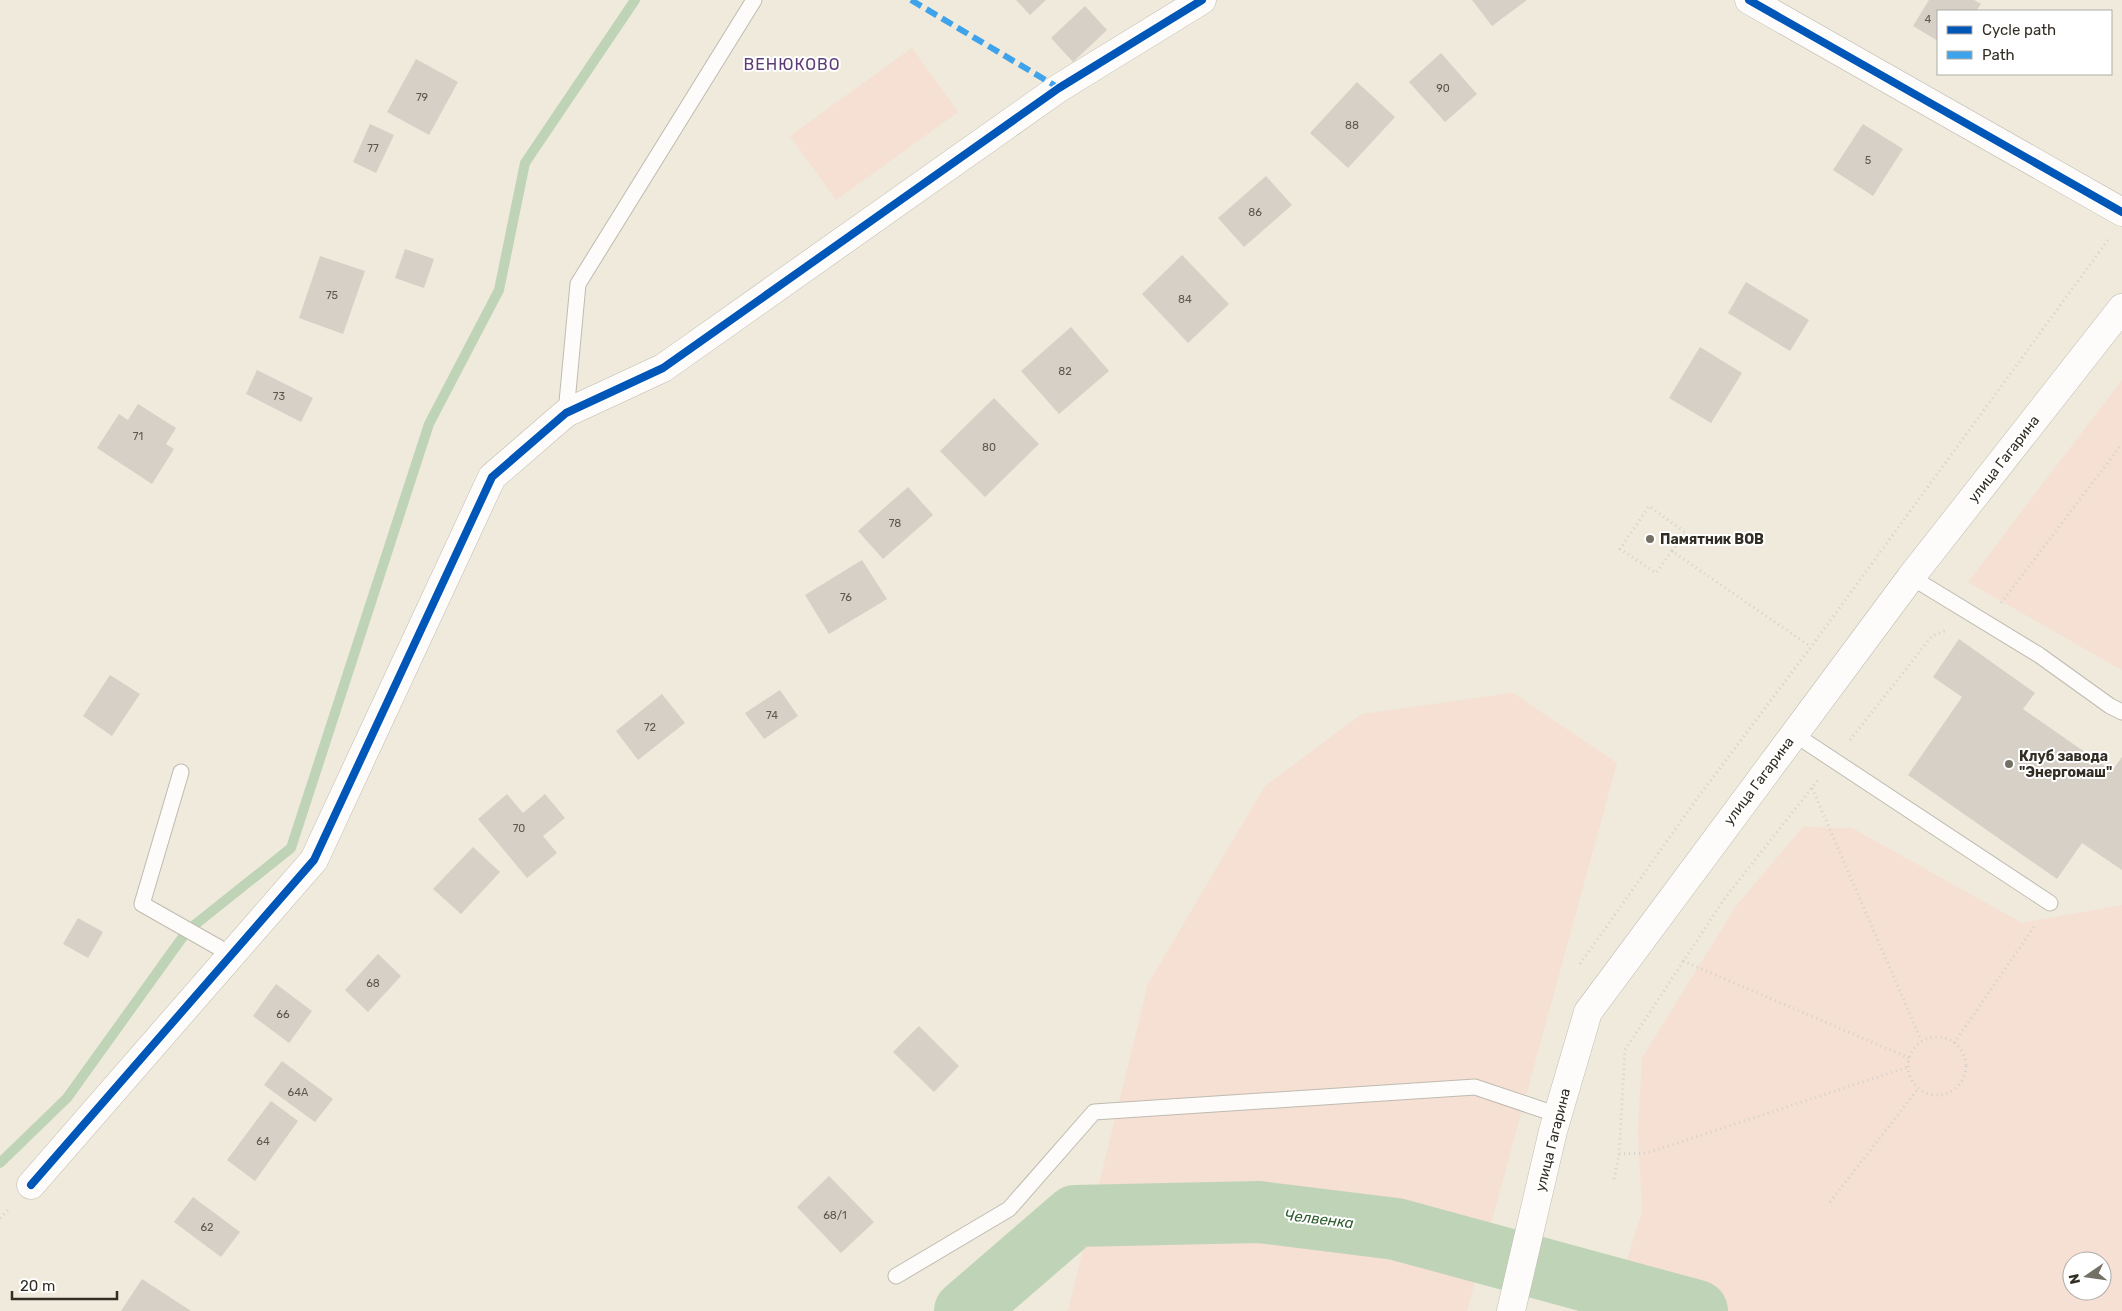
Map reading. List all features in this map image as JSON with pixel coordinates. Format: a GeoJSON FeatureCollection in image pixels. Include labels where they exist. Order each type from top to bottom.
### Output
{"type":"FeatureCollection","features":[{"type":"Feature","properties":{"kind":"street"},"geometry":{"type":"LineString","coordinates":[[31,1185],[314,860],[492,477],[566,413],[663,368],[1059,88],[1202,0]]}},
{"type":"Feature","properties":{"kind":"street"},"geometry":{"type":"LineString","coordinates":[[1749,0],[2122,212]]}},
{"type":"Feature","properties":{"kind":"street","name":"улица Гагарина"},"geometry":{"type":"LineString","coordinates":[[1511,1311],[1556,1123],[1588,1012],[1911,578],[2122,308]]}},
{"type":"Feature","properties":{"kind":"lane"},"geometry":{"type":"LineString","coordinates":[[566,413],[578,284],[754,0]]}},
{"type":"Feature","properties":{"kind":"lane"},"geometry":{"type":"LineString","coordinates":[[1911,578],[2039,655],[2110,706],[2122,712]]}},
{"type":"Feature","properties":{"kind":"lane"},"geometry":{"type":"LineString","coordinates":[[1794,734],[2050,902]]}},
{"type":"Feature","properties":{"kind":"lane"},"geometry":{"type":"LineString","coordinates":[[181,772],[142,904],[232,954]]}},
{"type":"Feature","properties":{"kind":"lane"},"geometry":{"type":"LineString","coordinates":[[896,1276],[1009,1209],[1094,1112],[1476,1087],[1556,1123]]}},
{"type":"Feature","properties":{"kind":"path"},"geometry":{"type":"LineString","coordinates":[[1577,969],[1696,800],[1812,647],[2110,238]]}},
{"type":"Feature","properties":{"kind":"path"},"geometry":{"type":"LineString","coordinates":[[1614,1179],[1619,1154],[1625,1050],[1725,898],[1932,636],[1995,610],[2122,444]]}},
{"type":"Feature","properties":{"kind":"path"},"geometry":{"type":"LineString","coordinates":[[1649,506],[1686,533],[1672,551],[1656,574],[1620,549],[1649,506]]}},
{"type":"Feature","properties":{"kind":"path"},"geometry":{"type":"LineString","coordinates":[[1672,551],[1812,647]]}},
{"type":"Feature","properties":{"kind":"path"},"geometry":{"type":"LineString","coordinates":[[1812,788],[1921,1040]]}},
{"type":"Feature","properties":{"kind":"path"},"geometry":{"type":"LineString","coordinates":[[1954,1043],[2050,902]]}},
{"type":"Feature","properties":{"kind":"path"},"geometry":{"type":"LineString","coordinates":[[1683,962],[1909,1058]]}},
{"type":"Feature","properties":{"kind":"path"},"geometry":{"type":"LineString","coordinates":[[1934,1036],[1949,1039],[1960,1047],[1966,1060],[1965,1074],[1957,1086],[1945,1094],[1931,1095],[1918,1089],[1910,1078],[1908,1067],[1911,1050],[1921,1040],[1934,1036]]}},
{"type":"Feature","properties":{"kind":"path"},"geometry":{"type":"LineString","coordinates":[[1619,1154],[1647,1153],[1908,1067]]}},
{"type":"Feature","properties":{"kind":"path"},"geometry":{"type":"LineString","coordinates":[[1830,1202],[1918,1089]]}},
{"type":"Feature","properties":{"kind":"shaded area"},"geometry":{"type":"Polygon","coordinates":[[[912,48],[958,112],[836,200],[790,136],[912,48]]]}},
{"type":"Feature","properties":{"kind":"shaded area"},"geometry":{"type":"Polygon","coordinates":[[[2122,380],[2122,670],[1968,582],[2122,380]]]}},
{"type":"Feature","properties":{"kind":"shaded area"},"geometry":{"type":"Polygon","coordinates":[[[1513,693],[1617,763],[1467,1311],[1068,1311],[1148,984],[1265,786],[1362,714],[1513,693]]]}},
{"type":"Feature","properties":{"kind":"shaded area"},"geometry":{"type":"Polygon","coordinates":[[[1803,827],[1852,828],[2022,923],[2122,905],[2122,1311],[1611,1311],[1642,1212],[1638,1131],[1642,1058],[1736,906],[1803,827]]]}},
{"type":"Feature","properties":{"kind":"building"},"geometry":{"type":"Polygon","coordinates":[[[1016,0],[1046,0],[1030,15],[1016,0]]]}},
{"type":"Feature","properties":{"kind":"building"},"geometry":{"type":"Polygon","coordinates":[[[1472,0],[1527,0],[1492,26],[1472,0]]]}},
{"type":"Feature","properties":{"kind":"building"},"geometry":{"type":"Polygon","coordinates":[[[1929,0],[1974,0],[1981,4],[1977,10],[1937,10],[1937,40],[1913,26],[1929,0]]]}},
{"type":"Feature","properties":{"kind":"building"},"geometry":{"type":"Polygon","coordinates":[[[1085,6],[1107,30],[1073,62],[1051,38],[1085,6]]]}},
{"type":"Feature","properties":{"kind":"building"},"geometry":{"type":"Polygon","coordinates":[[[1441,53],[1477,94],[1445,122],[1409,82],[1441,53]]]}},
{"type":"Feature","properties":{"kind":"building"},"geometry":{"type":"Polygon","coordinates":[[[416,59],[458,82],[429,135],[387,112],[416,59]]]}},
{"type":"Feature","properties":{"kind":"building"},"geometry":{"type":"Polygon","coordinates":[[[1357,82],[1395,117],[1348,168],[1310,133],[1357,82]]]}},
{"type":"Feature","properties":{"kind":"building"},"geometry":{"type":"Polygon","coordinates":[[[370,124],[394,135],[376,173],[353,162],[370,124]]]}},
{"type":"Feature","properties":{"kind":"building"},"geometry":{"type":"Polygon","coordinates":[[[1863,124],[1903,149],[1873,196],[1833,170],[1863,124]]]}},
{"type":"Feature","properties":{"kind":"building"},"geometry":{"type":"Polygon","coordinates":[[[1266,176],[1292,205],[1244,247],[1218,218],[1266,176]]]}},
{"type":"Feature","properties":{"kind":"building"},"geometry":{"type":"Polygon","coordinates":[[[405,249],[434,259],[424,288],[395,278],[405,249]]]}},
{"type":"Feature","properties":{"kind":"building"},"geometry":{"type":"Polygon","coordinates":[[[1182,255],[1229,304],[1188,343],[1142,294],[1182,255]]]}},
{"type":"Feature","properties":{"kind":"building"},"geometry":{"type":"Polygon","coordinates":[[[320,256],[365,271],[343,334],[299,318],[320,256]]]}},
{"type":"Feature","properties":{"kind":"building"},"geometry":{"type":"Polygon","coordinates":[[[1746,282],[1809,320],[1790,351],[1728,313],[1746,282]]]}},
{"type":"Feature","properties":{"kind":"building"},"geometry":{"type":"Polygon","coordinates":[[[1071,327],[1109,371],[1059,414],[1021,371],[1071,327]]]}},
{"type":"Feature","properties":{"kind":"building"},"geometry":{"type":"Polygon","coordinates":[[[1700,347],[1742,373],[1711,423],[1669,398],[1700,347]]]}},
{"type":"Feature","properties":{"kind":"building"},"geometry":{"type":"Polygon","coordinates":[[[257,370],[313,398],[301,422],[246,394],[257,370]]]}},
{"type":"Feature","properties":{"kind":"building"},"geometry":{"type":"Polygon","coordinates":[[[994,398],[1039,444],[985,497],[940,451],[994,398]]]}},
{"type":"Feature","properties":{"kind":"building"},"geometry":{"type":"Polygon","coordinates":[[[138,404],[176,428],[166,444],[174,449],[152,484],[97,448],[119,414],[128,420],[138,404]]]}},
{"type":"Feature","properties":{"kind":"building"},"geometry":{"type":"Polygon","coordinates":[[[908,487],[933,515],[883,559],[858,531],[908,487]]]}},
{"type":"Feature","properties":{"kind":"building"},"geometry":{"type":"Polygon","coordinates":[[[862,560],[887,599],[829,634],[805,595],[862,560]]]}},
{"type":"Feature","properties":{"kind":"building","name":"Клуб завода \"Энергомаш\""},"geometry":{"type":"Polygon","coordinates":[[[1959,639],[2035,693],[2023,709],[2112,771],[2122,757],[2122,870],[2082,843],[2057,879],[1908,775],[1962,697],[1933,677],[1959,639]]]}},
{"type":"Feature","properties":{"kind":"building"},"geometry":{"type":"Polygon","coordinates":[[[110,675],[140,694],[112,736],[83,716],[110,675]]]}},
{"type":"Feature","properties":{"kind":"building"},"geometry":{"type":"Polygon","coordinates":[[[780,690],[798,716],[764,739],[745,713],[780,690]]]}},
{"type":"Feature","properties":{"kind":"building"},"geometry":{"type":"Polygon","coordinates":[[[662,694],[685,723],[638,760],[616,731],[662,694]]]}},
{"type":"Feature","properties":{"kind":"building"},"geometry":{"type":"Polygon","coordinates":[[[507,794],[523,813],[545,794],[565,818],[543,836],[557,853],[527,878],[478,819],[507,794]]]}},
{"type":"Feature","properties":{"kind":"building"},"geometry":{"type":"Polygon","coordinates":[[[473,847],[500,872],[461,914],[433,889],[473,847]]]}},
{"type":"Feature","properties":{"kind":"building"},"geometry":{"type":"Polygon","coordinates":[[[78,918],[103,932],[88,958],[63,944],[78,918]]]}},
{"type":"Feature","properties":{"kind":"building"},"geometry":{"type":"Polygon","coordinates":[[[378,954],[401,976],[368,1012],[345,990],[378,954]]]}},
{"type":"Feature","properties":{"kind":"building"},"geometry":{"type":"Polygon","coordinates":[[[276,984],[312,1011],[289,1043],[253,1016],[276,984]]]}},
{"type":"Feature","properties":{"kind":"building"},"geometry":{"type":"Polygon","coordinates":[[[919,1026],[959,1066],[934,1092],[893,1052],[919,1026]]]}},
{"type":"Feature","properties":{"kind":"building"},"geometry":{"type":"Polygon","coordinates":[[[282,1061],[333,1099],[315,1122],[264,1085],[282,1061]]]}},
{"type":"Feature","properties":{"kind":"building"},"geometry":{"type":"Polygon","coordinates":[[[271,1101],[298,1121],[255,1181],[227,1160],[271,1101]]]}},
{"type":"Feature","properties":{"kind":"building"},"geometry":{"type":"Polygon","coordinates":[[[829,1176],[874,1222],[841,1253],[797,1207],[829,1176]]]}},
{"type":"Feature","properties":{"kind":"building"},"geometry":{"type":"Polygon","coordinates":[[[193,1197],[240,1232],[221,1257],[174,1222],[193,1197]]]}},
{"type":"Feature","properties":{"kind":"building"},"geometry":{"type":"Polygon","coordinates":[[[142,1279],[191,1311],[121,1311],[142,1279]]]}},
{"type":"Feature","properties":{"kind":"waterway"},"geometry":{"type":"LineString","coordinates":[[0,1163],[67,1098],[187,931],[291,848],[429,424],[499,290],[525,163],[635,0]]}},
{"type":"Feature","properties":{"kind":"waterway","name":"Челвенка"},"geometry":{"type":"LineString","coordinates":[[965,1311],[1075,1216],[1259,1212],[1396,1229],[1697,1311]]}},
{"type":"Feature","properties":{"kind":"marked path"},"geometry":{"type":"LineString","coordinates":[[911,0],[1059,88]]}},
{"type":"Feature","properties":{"kind":"cycle path"},"geometry":{"type":"LineString","coordinates":[[31,1185],[314,860],[492,477],[566,413],[663,368],[1059,88],[1202,0]]}},
{"type":"Feature","properties":{"kind":"cycle path"},"geometry":{"type":"LineString","coordinates":[[1749,0],[2122,212]]}},
{"type":"Feature","properties":{"kind":"place","name":"Памятник ВОВ"},"geometry":{"type":"Point","coordinates":[1650,539]}},
{"type":"Feature","properties":{"kind":"place","name":"Клуб завода \"Энергомаш\""},"geometry":{"type":"Point","coordinates":[2009,764]}},
{"type":"Feature","properties":{"kind":"district","name":"ВЕНЮКОВО"},"geometry":{"type":"Point","coordinates":[792,64]}}]}
